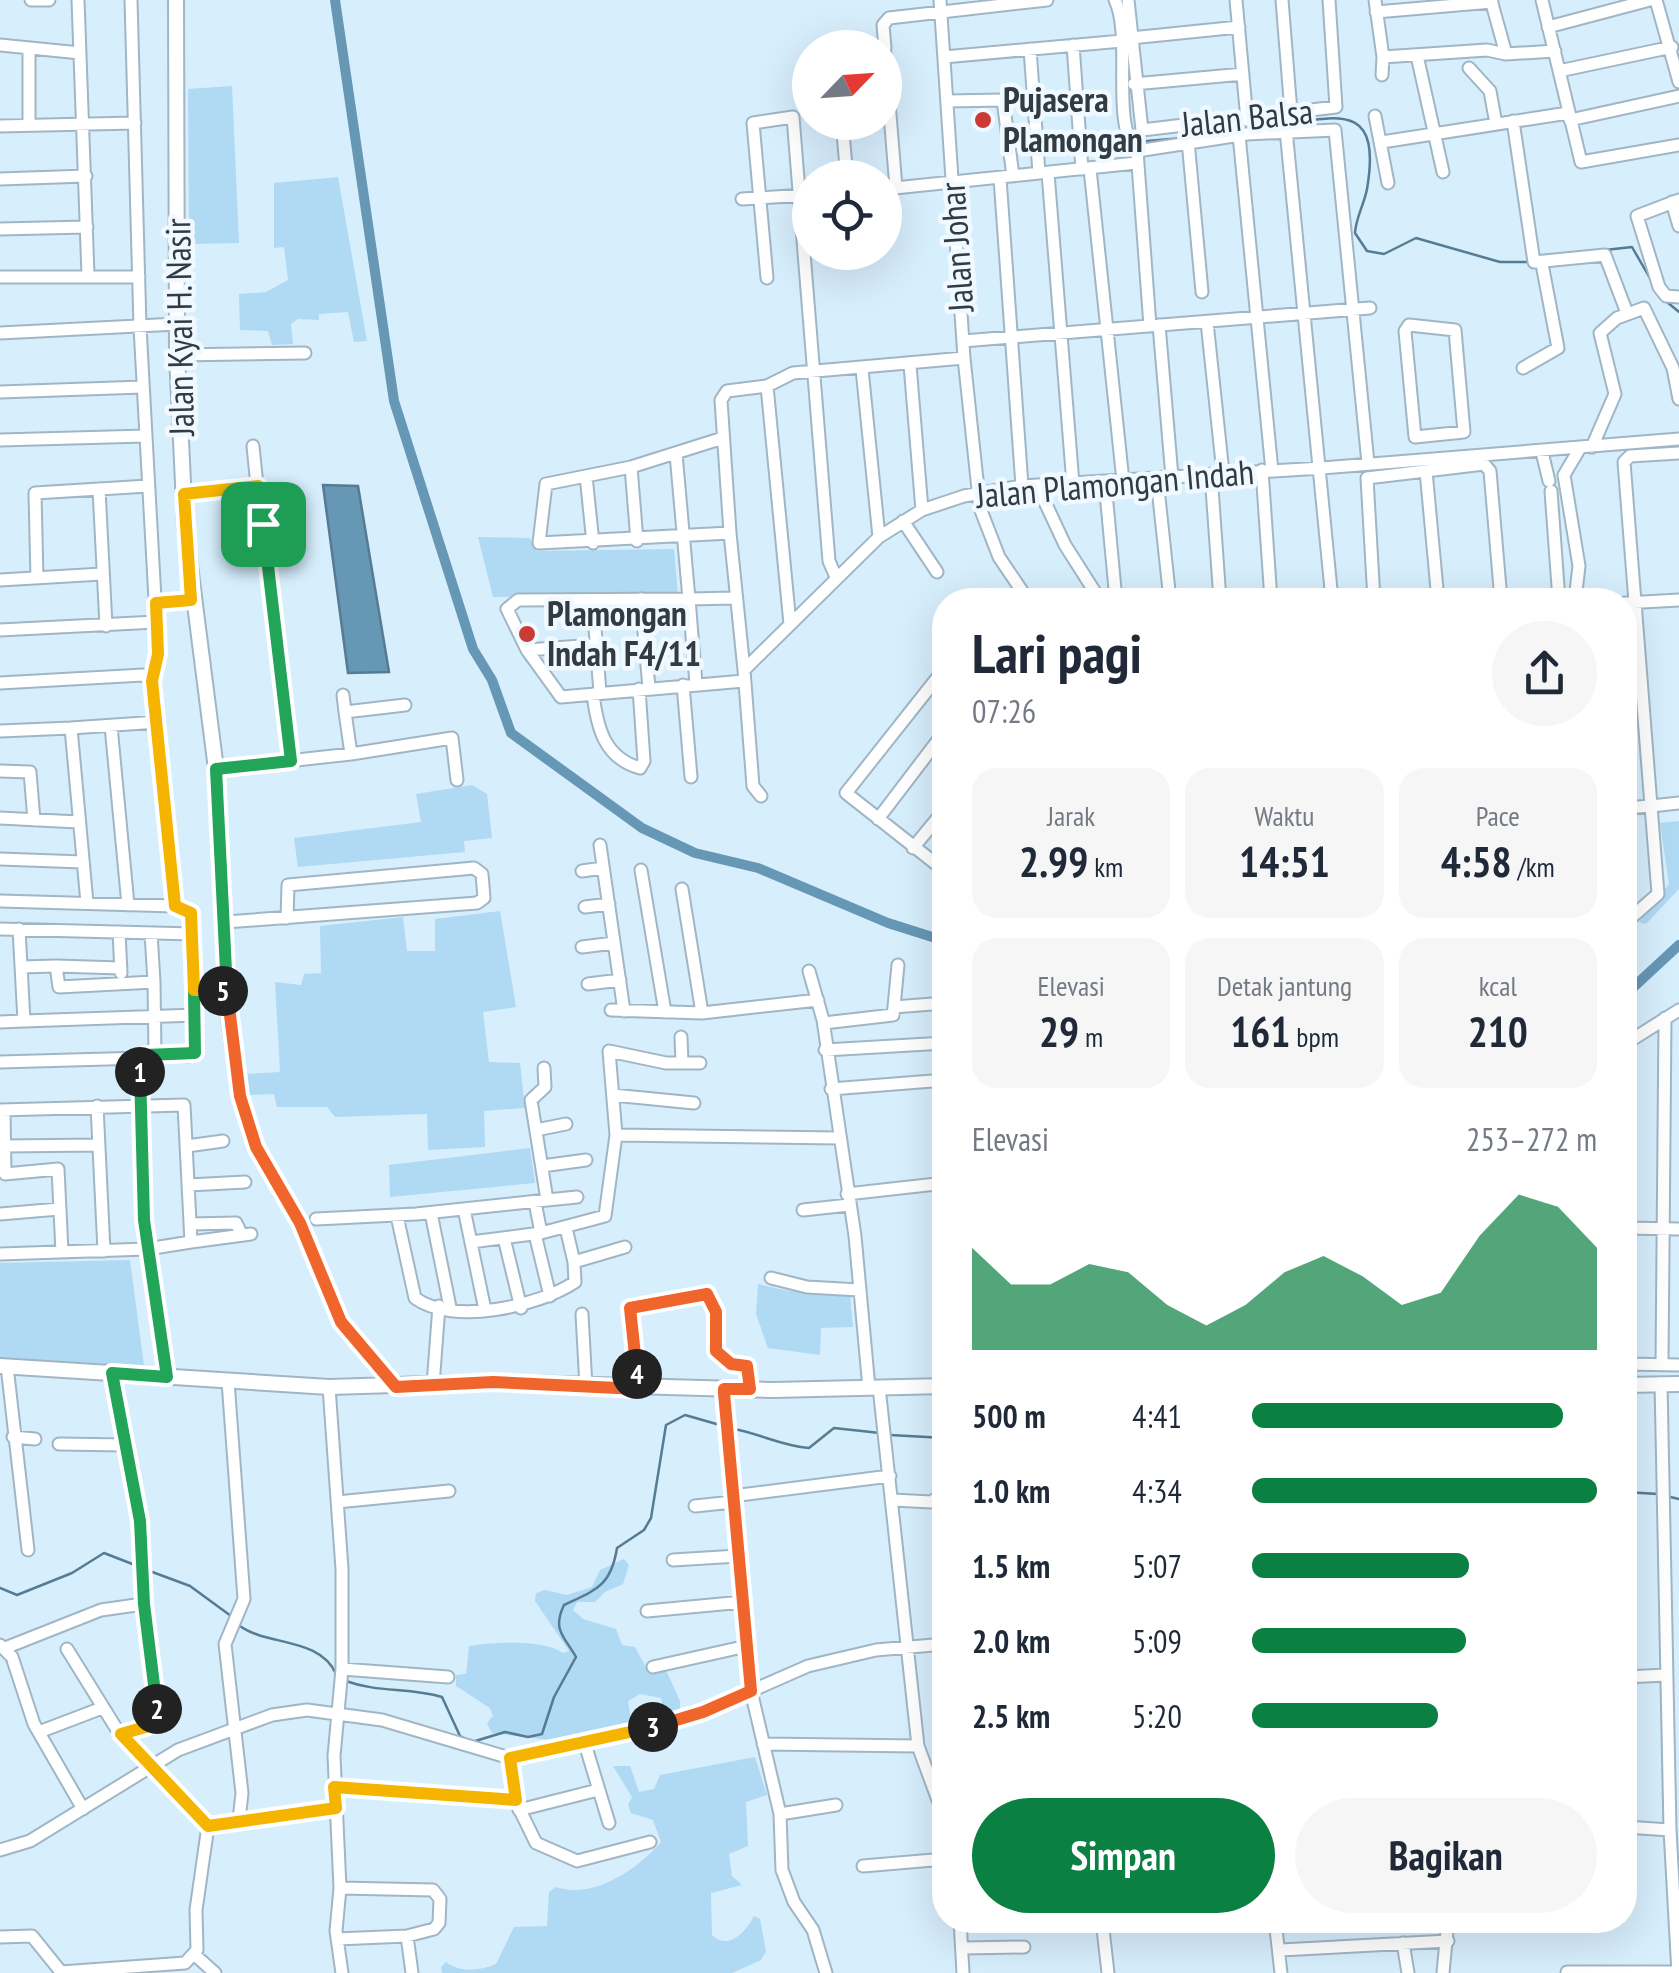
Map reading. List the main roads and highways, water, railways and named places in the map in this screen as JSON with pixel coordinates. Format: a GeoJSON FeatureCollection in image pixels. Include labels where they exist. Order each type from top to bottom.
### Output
{"type":"FeatureCollection","features":[{"type":"Feature","properties":{"kind":"main road","name":"Jalan Kyai H. Nasir"},"geometry":{"type":"LineString","coordinates":[[176,0],[177,324],[184,494],[191,600],[216,769],[226,922],[220,991],[240,1096],[256,1147],[300,1223],[341,1322],[396,1387]]}},
{"type":"Feature","properties":{"kind":"main road"},"geometry":{"type":"LineString","coordinates":[[3,1366],[329,1387],[493,1382],[638,1389],[932,1386]]}},
{"type":"Feature","properties":{"kind":"main road"},"geometry":{"type":"LineString","coordinates":[[1637,1384],[1679,1384]]}},
{"type":"Feature","properties":{"kind":"waterway"},"geometry":{"type":"LineString","coordinates":[[335,0],[394,401],[473,649],[492,680],[511,733],[642,828],[695,853],[758,868],[888,923],[932,937]]}},
{"type":"Feature","properties":{"kind":"waterway"},"geometry":{"type":"LineString","coordinates":[[1265,127],[1330,118],[1359,126],[1367,139],[1370,159],[1367,189],[1355,233],[1367,251],[1384,254],[1416,238],[1500,262],[1528,262]]}},
{"type":"Feature","properties":{"kind":"waterway"},"geometry":{"type":"LineString","coordinates":[[1136,142],[1182,138]]}},
{"type":"Feature","properties":{"kind":"waterway"},"geometry":{"type":"LineString","coordinates":[[1605,250],[1632,247],[1651,280]]}},
{"type":"Feature","properties":{"kind":"waterway"},"geometry":{"type":"LineString","coordinates":[[1667,302],[1679,312]]}},
{"type":"Feature","properties":{"kind":"waterway"},"geometry":{"type":"LineString","coordinates":[[1637,984],[1679,945]]}},
{"type":"Feature","properties":{"kind":"waterway"},"geometry":{"type":"LineString","coordinates":[[346,1681],[442,1697],[460,1736],[472,1742],[505,1732],[528,1737],[542,1734],[554,1697],[576,1657],[559,1627],[564,1605],[600,1585],[611,1571],[617,1548],[644,1530],[651,1518],[666,1425],[685,1415],[720,1425]]}},
{"type":"Feature","properties":{"kind":"waterway"},"geometry":{"type":"LineString","coordinates":[[734,1429],[809,1448],[834,1428],[880,1433]]}},
{"type":"Feature","properties":{"kind":"waterway"},"geometry":{"type":"LineString","coordinates":[[890,1435],[932,1437]]}},
{"type":"Feature","properties":{"kind":"waterway"},"geometry":{"type":"LineString","coordinates":[[1637,1493],[1658,1494]]}},
{"type":"Feature","properties":{"kind":"waterway"},"geometry":{"type":"LineString","coordinates":[[1666,1496],[1679,1499]]}},
{"type":"Feature","properties":{"kind":"waterway"},"geometry":{"type":"LineString","coordinates":[[0,1588],[17,1595],[72,1573],[104,1553],[135,1565]]}},
{"type":"Feature","properties":{"kind":"waterway"},"geometry":{"type":"LineString","coordinates":[[147,1570],[190,1586],[231,1616]]}},
{"type":"Feature","properties":{"kind":"waterway"},"geometry":{"type":"LineString","coordinates":[[240,1626],[306,1648],[328,1662],[336,1674]]}},
{"type":"Feature","properties":{"kind":"place","name":"Pujasera Plamongan"},"geometry":{"type":"Point","coordinates":[983,120]}},
{"type":"Feature","properties":{"kind":"place","name":"Plamongan Indah F4/11"},"geometry":{"type":"Point","coordinates":[527,634]}}]}
